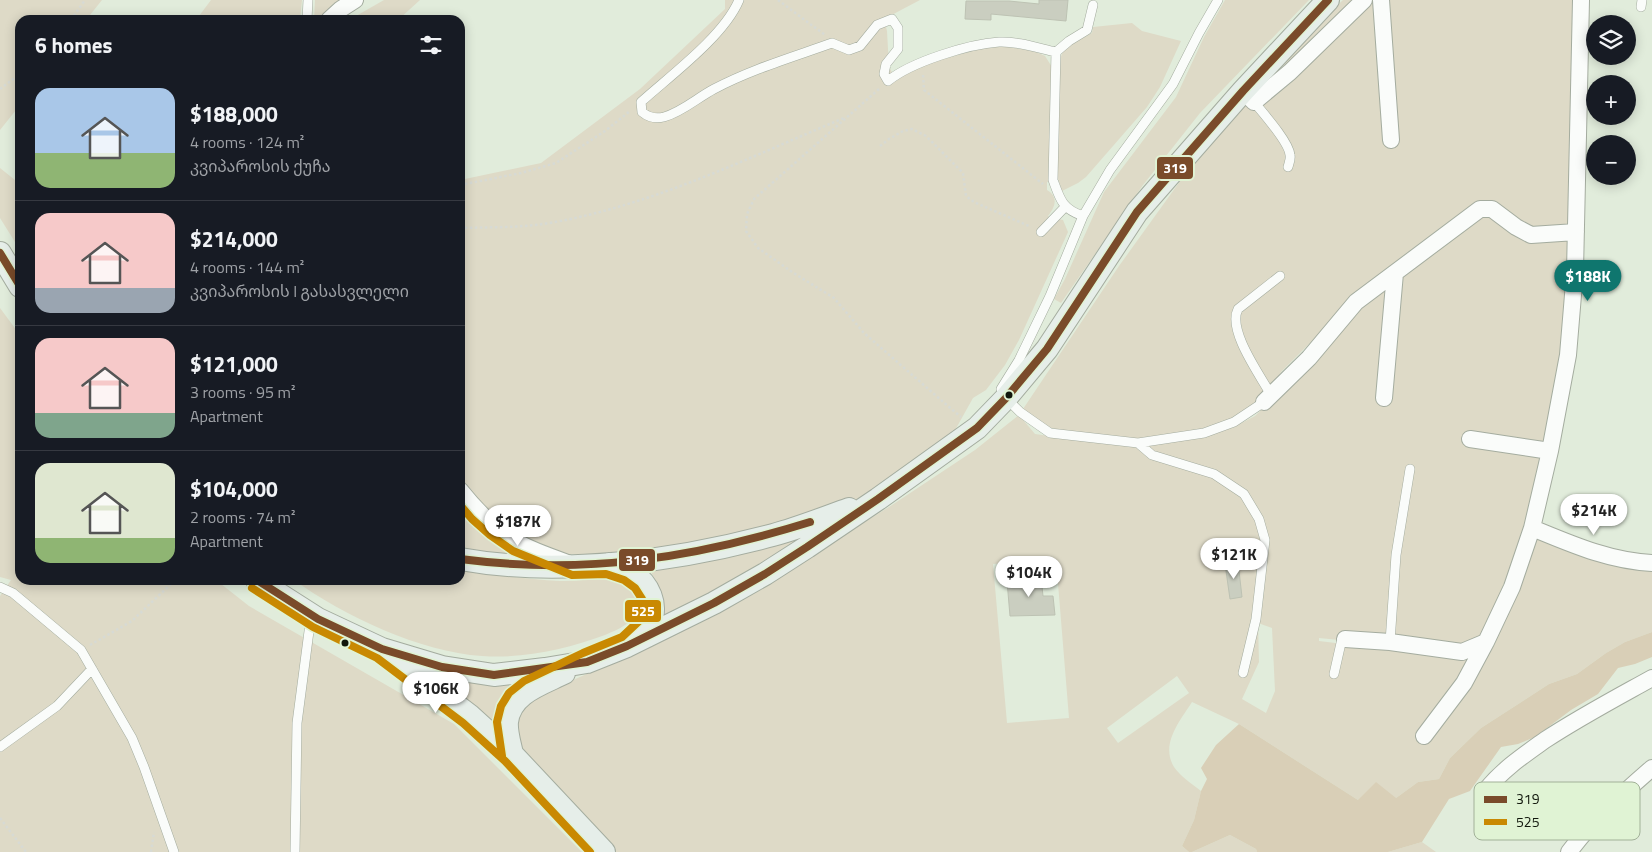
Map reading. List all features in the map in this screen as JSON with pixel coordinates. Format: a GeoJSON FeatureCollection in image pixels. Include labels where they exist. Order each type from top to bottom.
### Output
{"type":"FeatureCollection","features":[{"type":"Feature","properties":{"kind":"main road"},"geometry":{"type":"LineString","coordinates":[[512,754],[507,723],[510,710],[528,690],[587,662],[627,646],[714,603],[765,574],[878,499],[977,428],[1006,398],[1047,349],[1137,212],[1249,96],[1328,0]]}},
{"type":"Feature","properties":{"kind":"main road"},"geometry":{"type":"LineString","coordinates":[[9,265],[15,276]]}},
{"type":"Feature","properties":{"kind":"main road"},"geometry":{"type":"LineString","coordinates":[[465,560],[490,564],[547,567],[607,564],[664,557],[717,548],[775,534],[878,499]]}},
{"type":"Feature","properties":{"kind":"main road"},"geometry":{"type":"LineString","coordinates":[[607,564],[629,571],[643,581],[651,595],[654,609],[648,627],[627,646]]}},
{"type":"Feature","properties":{"kind":"main road"},"geometry":{"type":"LineString","coordinates":[[265,585],[312,615],[382,649],[442,667],[494,675],[587,662]]}},
{"type":"Feature","properties":{"kind":"main road"},"geometry":{"type":"LineString","coordinates":[[382,649],[469,715],[512,754],[604,852]]}},
{"type":"Feature","properties":{"kind":"street"},"geometry":{"type":"LineString","coordinates":[[334,15],[341,8],[355,0]]}},
{"type":"Feature","properties":{"kind":"street"},"geometry":{"type":"LineString","coordinates":[[1249,96],[1290,72],[1364,0]]}},
{"type":"Feature","properties":{"kind":"street"},"geometry":{"type":"LineString","coordinates":[[1381,0],[1391,140]]}},
{"type":"Feature","properties":{"kind":"street"},"geometry":{"type":"LineString","coordinates":[[1424,736],[1464,683],[1512,587],[1532,528],[1550,451],[1568,355],[1575,271],[1581,0]]}},
{"type":"Feature","properties":{"kind":"street"},"geometry":{"type":"LineString","coordinates":[[1267,399],[1309,358],[1356,302],[1480,209],[1492,208],[1516,227],[1531,235],[1576,232]]}},
{"type":"Feature","properties":{"kind":"street"},"geometry":{"type":"LineString","coordinates":[[1384,398],[1394,273]]}},
{"type":"Feature","properties":{"kind":"street"},"geometry":{"type":"LineString","coordinates":[[1470,439],[1550,451]]}},
{"type":"Feature","properties":{"kind":"street"},"geometry":{"type":"LineString","coordinates":[[465,496],[478,512],[517,542],[575,565]]}},
{"type":"Feature","properties":{"kind":"street"},"geometry":{"type":"LineString","coordinates":[[1532,528],[1600,554],[1652,563]]}},
{"type":"Feature","properties":{"kind":"street"},"geometry":{"type":"LineString","coordinates":[[1345,639],[1390,642],[1462,652],[1486,642]]}},
{"type":"Feature","properties":{"kind":"street"},"geometry":{"type":"LineString","coordinates":[[1492,782],[1518,758],[1583,716],[1652,678]]}},
{"type":"Feature","properties":{"kind":"street"},"geometry":{"type":"LineString","coordinates":[[1636,782],[1652,768]]}},
{"type":"Feature","properties":{"kind":"street"},"geometry":{"type":"LineString","coordinates":[[1569,852],[1578,840]]}},
{"type":"Feature","properties":{"kind":"lane"},"geometry":{"type":"LineString","coordinates":[[307,15],[308,0]]}},
{"type":"Feature","properties":{"kind":"lane"},"geometry":{"type":"LineString","coordinates":[[739,0],[734,12],[710,40],[641,102],[642,112],[646,116],[665,117],[714,89],[766,66],[832,43],[849,50],[860,46],[877,25],[892,19],[898,28],[898,49],[886,64],[884,74],[888,81],[895,75],[923,62],[972,47],[998,42],[1008,42],[1056,52]]}},
{"type":"Feature","properties":{"kind":"lane"},"geometry":{"type":"LineString","coordinates":[[977,428],[1019,360],[1050,296],[1083,216],[1110,170],[1173,84],[1218,0]]}},
{"type":"Feature","properties":{"kind":"lane"},"geometry":{"type":"LineString","coordinates":[[1083,216],[1073,213],[1065,207],[1053,180],[1056,52],[1087,30],[1093,5]]}},
{"type":"Feature","properties":{"kind":"lane"},"geometry":{"type":"LineString","coordinates":[[1249,96],[1272,123],[1289,150],[1291,156],[1288,167]]}},
{"type":"Feature","properties":{"kind":"lane"},"geometry":{"type":"LineString","coordinates":[[1041,232],[1065,207]]}},
{"type":"Feature","properties":{"kind":"lane"},"geometry":{"type":"LineString","coordinates":[[1006,398],[1020,412],[1050,433],[1138,443],[1204,433],[1234,422],[1267,399],[1242,345],[1236,326],[1235,315],[1238,309],[1280,276]]}},
{"type":"Feature","properties":{"kind":"lane"},"geometry":{"type":"LineString","coordinates":[[1138,443],[1152,455],[1214,474],[1244,494],[1259,519],[1264,540],[1264,550],[1256,619],[1243,673]]}},
{"type":"Feature","properties":{"kind":"lane"},"geometry":{"type":"LineString","coordinates":[[1390,642],[1396,555],[1410,469]]}},
{"type":"Feature","properties":{"kind":"lane"},"geometry":{"type":"LineString","coordinates":[[0,587],[13,593],[81,650],[138,752],[174,852]]}},
{"type":"Feature","properties":{"kind":"lane"},"geometry":{"type":"LineString","coordinates":[[295,852],[297,723],[312,615]]}},
{"type":"Feature","properties":{"kind":"lane"},"geometry":{"type":"LineString","coordinates":[[1334,674],[1341,643],[1345,639]]}},
{"type":"Feature","properties":{"kind":"lane"},"geometry":{"type":"LineString","coordinates":[[0,747],[58,706],[92,669]]}},
{"type":"Feature","properties":{"kind":"path"},"geometry":{"type":"LineString","coordinates":[[74,15],[85,0]]}},
{"type":"Feature","properties":{"kind":"path"},"geometry":{"type":"LineString","coordinates":[[778,0],[822,32],[832,43]]}},
{"type":"Feature","properties":{"kind":"path"},"geometry":{"type":"LineString","coordinates":[[923,62],[922,82],[924,90],[1038,182],[1046,186],[1056,187]]}},
{"type":"Feature","properties":{"kind":"path"},"geometry":{"type":"LineString","coordinates":[[0,89],[15,78]]}},
{"type":"Feature","properties":{"kind":"path"},"geometry":{"type":"LineString","coordinates":[[888,81],[754,198],[748,214],[746,231],[758,248],[834,298],[864,333],[949,407],[977,428]]}},
{"type":"Feature","properties":{"kind":"path"},"geometry":{"type":"LineString","coordinates":[[465,184],[521,173],[556,163],[604,131],[641,102]]}},
{"type":"Feature","properties":{"kind":"path"},"geometry":{"type":"LineString","coordinates":[[465,228],[554,223],[620,207],[721,170],[848,117]]}},
{"type":"Feature","properties":{"kind":"path"},"geometry":{"type":"LineString","coordinates":[[880,146],[903,131],[912,129],[926,136],[963,173],[966,196],[974,202],[1041,232]]}},
{"type":"Feature","properties":{"kind":"path"},"geometry":{"type":"LineString","coordinates":[[81,650],[132,621],[170,585]]}},
{"type":"Feature","properties":{"kind":"path"},"geometry":{"type":"LineString","coordinates":[[0,818],[26,852]]}},
{"type":"Feature","properties":{"kind":"shaded area"},"geometry":{"type":"Polygon","coordinates":[[[0,0],[102,0],[90,15],[15,15],[15,111],[0,130],[0,0]]]}},
{"type":"Feature","properties":{"kind":"shaded area"},"geometry":{"type":"Polygon","coordinates":[[[211,0],[302,0],[300,15],[200,15],[211,0]]]}},
{"type":"Feature","properties":{"kind":"shaded area"},"geometry":{"type":"Polygon","coordinates":[[[315,0],[343,0],[326,15],[314,15],[315,0]]]}},
{"type":"Feature","properties":{"kind":"shaded area"},"geometry":{"type":"Polygon","coordinates":[[[384,0],[420,0],[404,15],[358,15],[384,0]]]}},
{"type":"Feature","properties":{"kind":"shaded area"},"geometry":{"type":"Polygon","coordinates":[[[725,0],[920,0],[884,19],[887,31],[889,67],[896,79],[913,69],[932,62],[994,45],[1034,51],[1045,56],[1052,67],[1051,181],[1047,182],[1047,190],[1053,196],[1055,202],[1048,216],[1054,221],[1058,219],[1063,220],[1068,232],[1019,340],[1005,365],[986,390],[973,398],[954,432],[899,479],[836,509],[775,532],[640,554],[568,554],[543,551],[517,539],[472,497],[465,488],[465,179],[541,163],[640,89],[725,9],[725,0]]]}},
{"type":"Feature","properties":{"kind":"shaded area"},"geometry":{"type":"Polygon","coordinates":[[[1225,0],[1309,0],[1200,113],[1143,185],[1061,303],[1054,299],[1104,192],[1176,97],[1204,37],[1225,0]]]}},
{"type":"Feature","properties":{"kind":"shaded area"},"geometry":{"type":"Polygon","coordinates":[[[1343,0],[1581,0],[1575,271],[1532,528],[1652,563],[1652,632],[1625,642],[1577,674],[1549,684],[1481,728],[1450,758],[1439,779],[1418,782],[1396,798],[1358,800],[1239,724],[1192,702],[1173,733],[1169,750],[1174,767],[1186,780],[1201,791],[1194,820],[1182,846],[1189,852],[615,852],[521,755],[516,735],[519,707],[548,691],[664,640],[781,573],[889,507],[975,450],[1019,415],[1035,434],[1107,444],[1143,445],[1207,436],[1234,427],[1255,416],[1300,372],[1337,316],[1281,372],[1263,401],[1234,420],[1203,432],[1137,441],[1081,434],[1041,426],[1023,409],[1119,266],[1191,166],[1313,28],[1343,0]],[[1056,559],[993,564],[1007,723],[1069,718],[1056,559]],[[1258,623],[1259,662],[1242,699],[1266,713],[1275,691],[1272,628],[1258,623]],[[1319,638],[1319,641],[1459,658],[1486,643],[1462,652],[1319,638]],[[1177,676],[1107,728],[1118,743],[1189,693],[1177,676]]]}},
{"type":"Feature","properties":{"kind":"shaded area"},"geometry":{"type":"Polygon","coordinates":[[[1132,23],[1142,31],[1181,41],[1160,87],[1147,107],[1086,177],[1062,191],[1058,179],[1057,93],[1060,61],[1063,52],[1072,43],[1092,33],[1093,27],[1132,23]]]}},
{"type":"Feature","properties":{"kind":"shaded area"},"geometry":{"type":"Polygon","coordinates":[[[0,168],[15,180],[15,242],[0,218],[0,168]]]}},
{"type":"Feature","properties":{"kind":"shaded area"},"geometry":{"type":"Polygon","coordinates":[[[0,308],[15,328],[15,585],[222,585],[249,606],[454,724],[582,852],[0,852],[0,596],[11,580],[0,577],[0,308]]]}},
{"type":"Feature","properties":{"kind":"shaded area"},"geometry":{"type":"Polygon","coordinates":[[[465,501],[528,554],[501,555],[465,552],[465,501]]]}},
{"type":"Feature","properties":{"kind":"shaded area"},"geometry":{"type":"Polygon","coordinates":[[[824,527],[659,623],[657,585],[651,572],[640,566],[824,527]]]}},
{"type":"Feature","properties":{"kind":"shaded area"},"geometry":{"type":"Polygon","coordinates":[[[465,569],[497,575],[560,581],[615,580],[634,588],[637,606],[636,613],[632,619],[621,628],[605,635],[576,645],[545,652],[498,657],[458,653],[408,640],[359,619],[302,585],[465,585],[465,569]]]}},
{"type":"Feature","properties":{"kind":"shaded area"},"geometry":{"type":"Polygon","coordinates":[[[1652,632],[1652,657],[1618,668],[1598,694],[1571,710],[1535,737],[1518,744],[1501,747],[1476,782],[1474,782],[1470,791],[1449,799],[1422,842],[1388,852],[1257,852],[1256,849],[1230,835],[1192,852],[1189,852],[1182,846],[1194,820],[1201,791],[1207,779],[1201,768],[1216,745],[1239,724],[1358,800],[1376,782],[1396,798],[1418,782],[1439,779],[1450,758],[1481,728],[1549,684],[1577,674],[1625,642],[1652,632]]]}},
{"type":"Feature","properties":{"kind":"shaded area"},"geometry":{"type":"Polygon","coordinates":[[[402,659],[541,677],[502,740],[402,659]]]}},
{"type":"Feature","properties":{"kind":"shaded area"},"geometry":{"type":"Polygon","coordinates":[[[1230,835],[1256,849],[1257,852],[1192,852],[1230,835]]]}},
{"type":"Feature","properties":{"kind":"shaded area"},"geometry":{"type":"Polygon","coordinates":[[[1422,842],[1436,852],[1388,852],[1422,842]]]}},
{"type":"Feature","properties":{"kind":"building"},"geometry":{"type":"Polygon","coordinates":[[[1039,0],[1068,0],[1066,21],[991,14],[991,20],[965,19],[966,1],[1009,1],[1039,4],[1039,0]]]}},
{"type":"Feature","properties":{"kind":"building"},"geometry":{"type":"Polygon","coordinates":[[[1238,562],[1242,597],[1230,599],[1225,564],[1238,562]]]}},
{"type":"Feature","properties":{"kind":"building"},"geometry":{"type":"Polygon","coordinates":[[[1041,577],[1043,596],[1053,596],[1055,615],[1010,616],[1007,581],[1041,577]]]}},
{"type":"Feature","properties":{"kind":"transit line","name":"319"},"geometry":{"type":"LineString","coordinates":[[265,585],[318,619],[382,649],[442,667],[494,675],[587,662],[627,646],[714,603],[807,547],[977,428],[1006,398],[1047,349],[1137,212],[1243,91],[1328,0]]}},
{"type":"Feature","properties":{"kind":"transit line","name":"319"},"geometry":{"type":"LineString","coordinates":[[0,253],[15,278]]}},
{"type":"Feature","properties":{"kind":"transit line","name":"525"},"geometry":{"type":"LineString","coordinates":[[465,511],[490,535],[513,551],[572,575],[606,574],[624,580],[635,588],[642,599],[644,608],[639,621],[622,637],[524,681],[509,693],[501,706],[497,722],[502,756]]}},
{"type":"Feature","properties":{"kind":"transit line","name":"319"},"geometry":{"type":"LineString","coordinates":[[465,560],[506,564],[550,565],[594,564],[637,560],[723,546],[810,522]]}},
{"type":"Feature","properties":{"kind":"transit line","name":"525"},"geometry":{"type":"LineString","coordinates":[[252,588],[313,627],[377,658],[463,723],[505,761],[590,852]]}}]}
